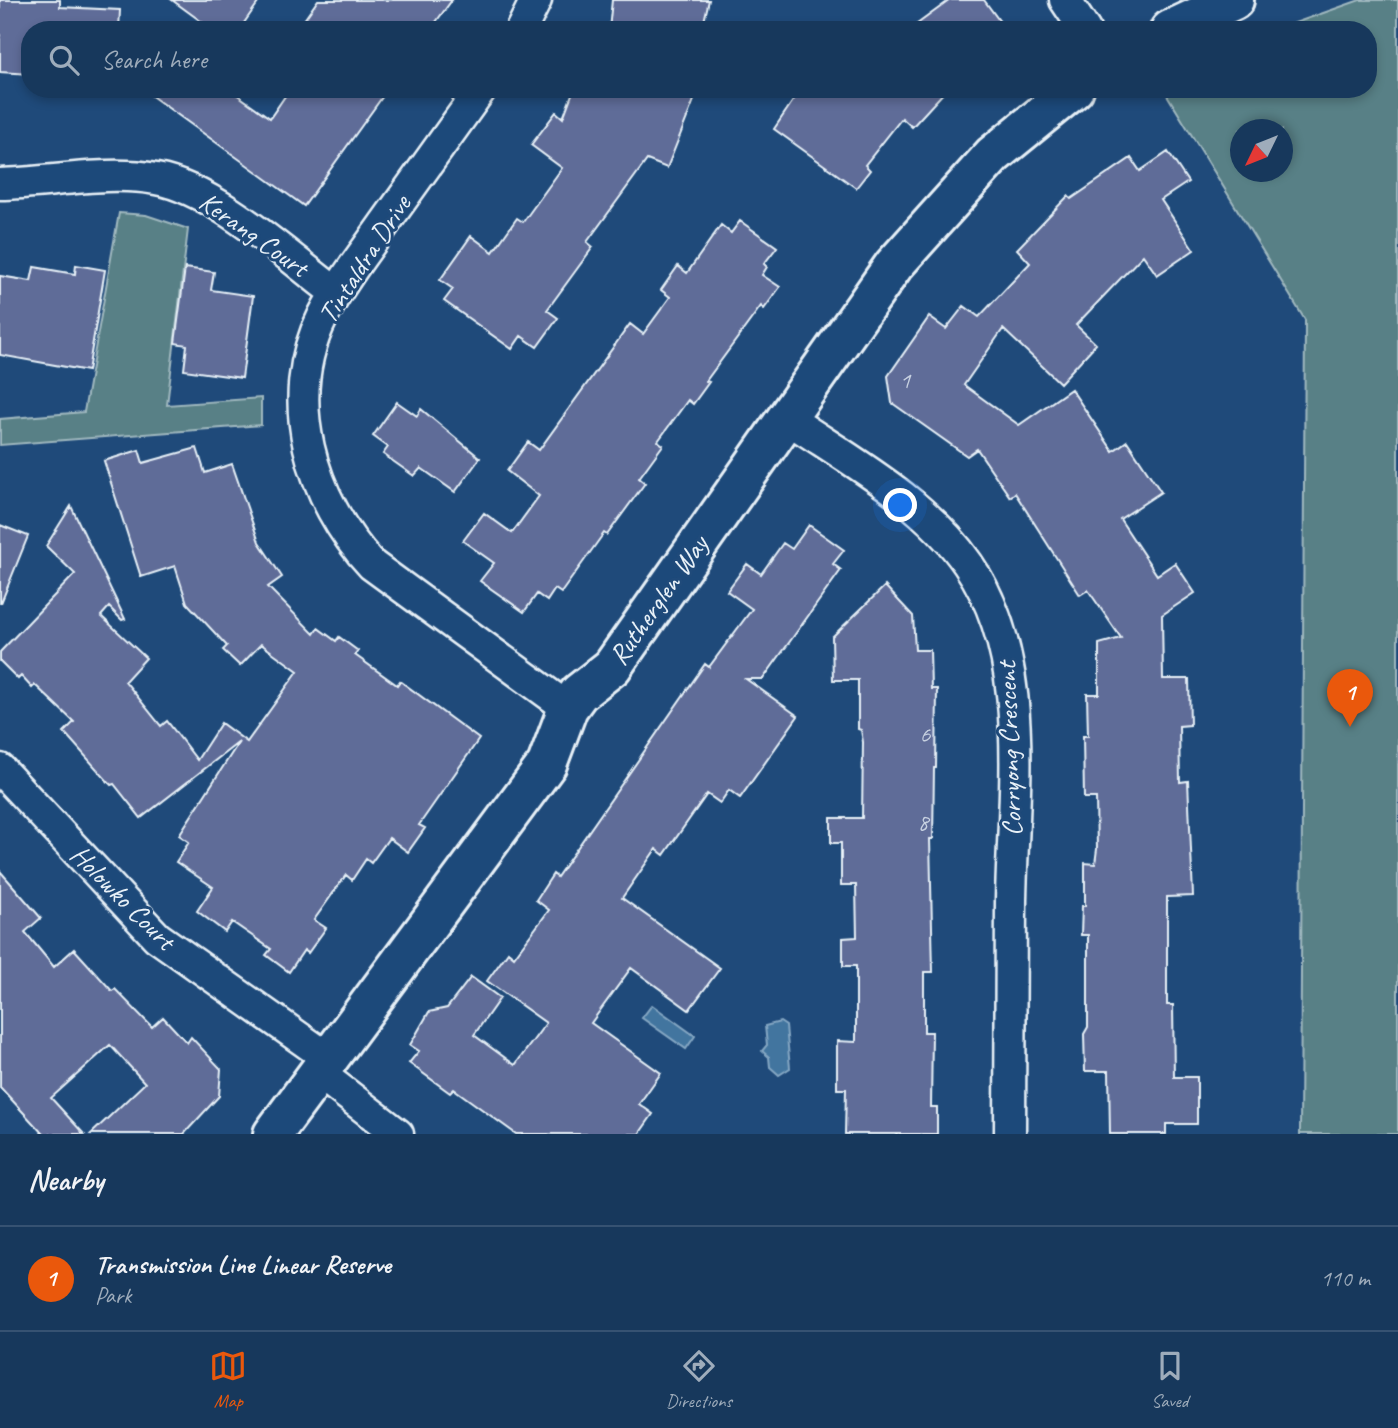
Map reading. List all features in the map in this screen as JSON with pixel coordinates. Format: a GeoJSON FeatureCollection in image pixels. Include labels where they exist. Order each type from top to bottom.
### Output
{"type":"FeatureCollection","features":[{"type":"Feature","properties":{"kind":"street"},"geometry":{"type":"LineString","coordinates":[[526,21],[536,0]]}},
{"type":"Feature","properties":{"kind":"street"},"geometry":{"type":"LineString","coordinates":[[1065,0],[1079,21]]}},
{"type":"Feature","properties":{"kind":"street"},"geometry":{"type":"LineString","coordinates":[[1189,21],[1234,0]]}},
{"type":"Feature","properties":{"kind":"street","name":"Tintaldra Drive"},"geometry":{"type":"LineString","coordinates":[[475,98],[336,293],[312,343],[303,388],[311,455],[339,524],[361,555],[390,581],[568,708]]}},
{"type":"Feature","properties":{"kind":"street","name":"Rutherglen Way"},"geometry":{"type":"LineString","coordinates":[[273,1134],[547,764],[568,708],[579,694],[612,667],[914,241],[993,155],[1063,98]]}},
{"type":"Feature","properties":{"kind":"street","name":"Kerang Court"},"geometry":{"type":"LineString","coordinates":[[0,184],[129,176],[182,185],[223,209],[336,293]]}},
{"type":"Feature","properties":{"kind":"street","name":"Corryong Crescent"},"geometry":{"type":"LineString","coordinates":[[787,418],[931,522],[967,562],[997,617],[1006,647],[1014,719],[1010,1134]]}},
{"type":"Feature","properties":{"kind":"street","name":"Holowko Court"},"geometry":{"type":"LineString","coordinates":[[0,769],[157,937],[323,1065],[398,1134]]}},
{"type":"Feature","properties":{"kind":"green space"},"geometry":{"type":"Polygon","coordinates":[[[1360,0],[1398,0],[1398,1134],[1300,1134],[1305,320],[1169,98],[1377,98],[1377,21],[1300,21],[1360,0]]]}},
{"type":"Feature","properties":{"kind":"green space"},"geometry":{"type":"Polygon","coordinates":[[[119,213],[146,215],[188,229],[167,405],[261,398],[261,425],[0,445],[0,419],[84,412],[119,213]]]}},
{"type":"Feature","properties":{"kind":"water"},"geometry":{"type":"Polygon","coordinates":[[[652,1005],[695,1036],[686,1049],[642,1018],[652,1005]]]}},
{"type":"Feature","properties":{"kind":"water"},"geometry":{"type":"Polygon","coordinates":[[[780,1022],[786,1026],[790,1068],[779,1075],[770,1067],[769,1057],[762,1051],[767,1045],[765,1026],[780,1022]]]}},
{"type":"Feature","properties":{"kind":"building"},"geometry":{"type":"Polygon","coordinates":[[[0,0],[60,0],[60,7],[120,10],[119,21],[21,21],[21,73],[0,72],[0,0]]]}},
{"type":"Feature","properties":{"kind":"building"},"geometry":{"type":"Polygon","coordinates":[[[172,0],[260,0],[245,21],[201,21],[172,0]]]}},
{"type":"Feature","properties":{"kind":"building"},"geometry":{"type":"Polygon","coordinates":[[[318,0],[452,0],[437,21],[303,21],[318,0]]]}},
{"type":"Feature","properties":{"kind":"building"},"geometry":{"type":"Polygon","coordinates":[[[612,0],[709,0],[704,21],[610,21],[612,0]]]}},
{"type":"Feature","properties":{"kind":"building"},"geometry":{"type":"Polygon","coordinates":[[[950,0],[984,0],[999,21],[921,21],[950,0]]]}},
{"type":"Feature","properties":{"kind":"building"},"geometry":{"type":"Polygon","coordinates":[[[154,98],[242,98],[270,118],[284,98],[382,98],[304,206],[154,98]]]}},
{"type":"Feature","properties":{"kind":"building"},"geometry":{"type":"Polygon","coordinates":[[[571,98],[695,98],[667,168],[647,160],[587,242],[593,247],[547,310],[558,318],[537,347],[521,336],[512,349],[444,301],[453,289],[440,280],[471,236],[493,252],[517,218],[523,222],[562,168],[531,145],[556,112],[563,118],[571,98]]]}},
{"type":"Feature","properties":{"kind":"building"},"geometry":{"type":"Polygon","coordinates":[[[795,98],[939,98],[912,127],[902,118],[865,165],[870,170],[856,188],[774,129],[795,98]]]}},
{"type":"Feature","properties":{"kind":"building"},"geometry":{"type":"Polygon","coordinates":[[[1168,152],[1188,182],[1161,200],[1194,250],[1157,275],[1143,255],[1076,325],[1096,344],[1060,383],[1003,329],[964,385],[1019,425],[1071,389],[1113,451],[1127,441],[1161,492],[1120,519],[1157,575],[1175,563],[1195,593],[1162,615],[1163,679],[1189,679],[1190,725],[1179,726],[1180,782],[1188,781],[1193,896],[1167,897],[1167,1005],[1173,1005],[1174,1077],[1197,1077],[1197,1124],[1166,1124],[1166,1134],[1110,1134],[1109,1071],[1085,1071],[1088,935],[1081,935],[1082,906],[1085,906],[1085,863],[1095,864],[1097,849],[1096,798],[1084,798],[1083,736],[1088,736],[1087,694],[1099,694],[1099,644],[1121,638],[1088,590],[1080,595],[1015,493],[1010,497],[977,449],[967,456],[892,403],[888,376],[929,317],[946,329],[964,306],[979,317],[1030,263],[1017,249],[1068,196],[1071,199],[1131,158],[1140,171],[1168,152]]]}},
{"type":"Feature","properties":{"kind":"building"},"geometry":{"type":"Polygon","coordinates":[[[740,221],[777,247],[764,264],[767,267],[762,275],[780,287],[764,309],[761,306],[706,381],[709,382],[693,404],[688,400],[658,441],[663,445],[639,478],[645,483],[607,535],[604,533],[561,593],[555,589],[547,601],[537,594],[524,612],[480,581],[494,563],[463,541],[484,513],[512,533],[539,496],[507,471],[528,442],[539,450],[630,324],[643,334],[670,297],[661,290],[678,266],[687,273],[721,225],[731,233],[740,221]]]}},
{"type":"Feature","properties":{"kind":"building"},"geometry":{"type":"Polygon","coordinates":[[[76,265],[105,270],[88,371],[0,355],[0,276],[31,281],[34,267],[75,274],[76,265]]]}},
{"type":"Feature","properties":{"kind":"building"},"geometry":{"type":"Polygon","coordinates":[[[185,268],[214,272],[211,290],[253,296],[242,378],[184,370],[187,345],[175,343],[185,268]]]}},
{"type":"Feature","properties":{"kind":"building"},"geometry":{"type":"Polygon","coordinates":[[[397,402],[417,416],[421,409],[480,458],[455,492],[421,468],[414,476],[383,454],[388,447],[373,436],[397,402]]]}},
{"type":"Feature","properties":{"kind":"building"},"geometry":{"type":"Polygon","coordinates":[[[197,448],[205,473],[232,464],[259,542],[282,577],[268,587],[314,634],[318,628],[336,641],[339,637],[358,651],[355,655],[397,685],[400,681],[479,739],[419,825],[425,828],[408,852],[389,838],[371,863],[366,859],[352,880],[346,875],[314,920],[326,928],[308,953],[304,950],[289,972],[266,955],[271,949],[232,922],[225,932],[197,911],[213,887],[176,862],[189,842],[179,835],[239,742],[141,818],[114,784],[111,785],[64,732],[74,722],[35,685],[32,688],[21,676],[18,679],[0,661],[0,652],[75,574],[46,546],[71,506],[125,619],[122,620],[109,607],[101,616],[146,658],[125,681],[161,726],[167,721],[197,760],[221,723],[247,742],[298,671],[261,644],[240,666],[223,650],[227,646],[187,603],[175,566],[141,577],[104,461],[139,450],[143,463],[197,448]]]}},
{"type":"Feature","properties":{"kind":"building"},"geometry":{"type":"Polygon","coordinates":[[[0,525],[28,536],[1,603],[0,603],[0,525]]]}},
{"type":"Feature","properties":{"kind":"building"},"geometry":{"type":"Polygon","coordinates":[[[809,525],[844,550],[833,564],[841,570],[763,679],[746,679],[798,716],[740,798],[729,790],[720,803],[707,794],[664,855],[656,849],[622,898],[720,968],[689,1010],[631,968],[591,1023],[661,1073],[639,1104],[653,1114],[639,1134],[516,1134],[454,1089],[450,1093],[409,1063],[419,1051],[410,1045],[429,1012],[447,1008],[471,977],[500,998],[474,1035],[515,1065],[546,1023],[487,981],[508,952],[514,957],[549,910],[536,900],[553,874],[557,877],[705,664],[709,667],[752,609],[727,591],[747,564],[761,574],[783,543],[792,549],[809,525]]]}},
{"type":"Feature","properties":{"kind":"building"},"geometry":{"type":"Polygon","coordinates":[[[885,586],[913,616],[915,650],[930,650],[931,689],[937,689],[933,839],[930,839],[933,972],[924,972],[924,1032],[932,1032],[931,1107],[937,1107],[937,1134],[845,1134],[846,1089],[837,1089],[837,1041],[856,1042],[856,966],[843,966],[843,938],[857,937],[856,885],[841,885],[841,843],[831,843],[831,818],[862,818],[863,742],[861,730],[858,729],[858,680],[833,680],[832,637],[885,586]]]}},
{"type":"Feature","properties":{"kind":"building"},"geometry":{"type":"Polygon","coordinates":[[[0,871],[41,918],[25,932],[54,967],[74,949],[112,991],[115,989],[152,1027],[163,1017],[187,1043],[191,1037],[221,1069],[219,1096],[184,1134],[91,1134],[145,1083],[110,1045],[51,1098],[84,1134],[43,1134],[0,1087],[0,871]]]}},
{"type":"Feature","properties":{"kind":"place","name":"Transmission Line Linear Reserve"},"geometry":{"type":"Point","coordinates":[1350,727]}}]}
